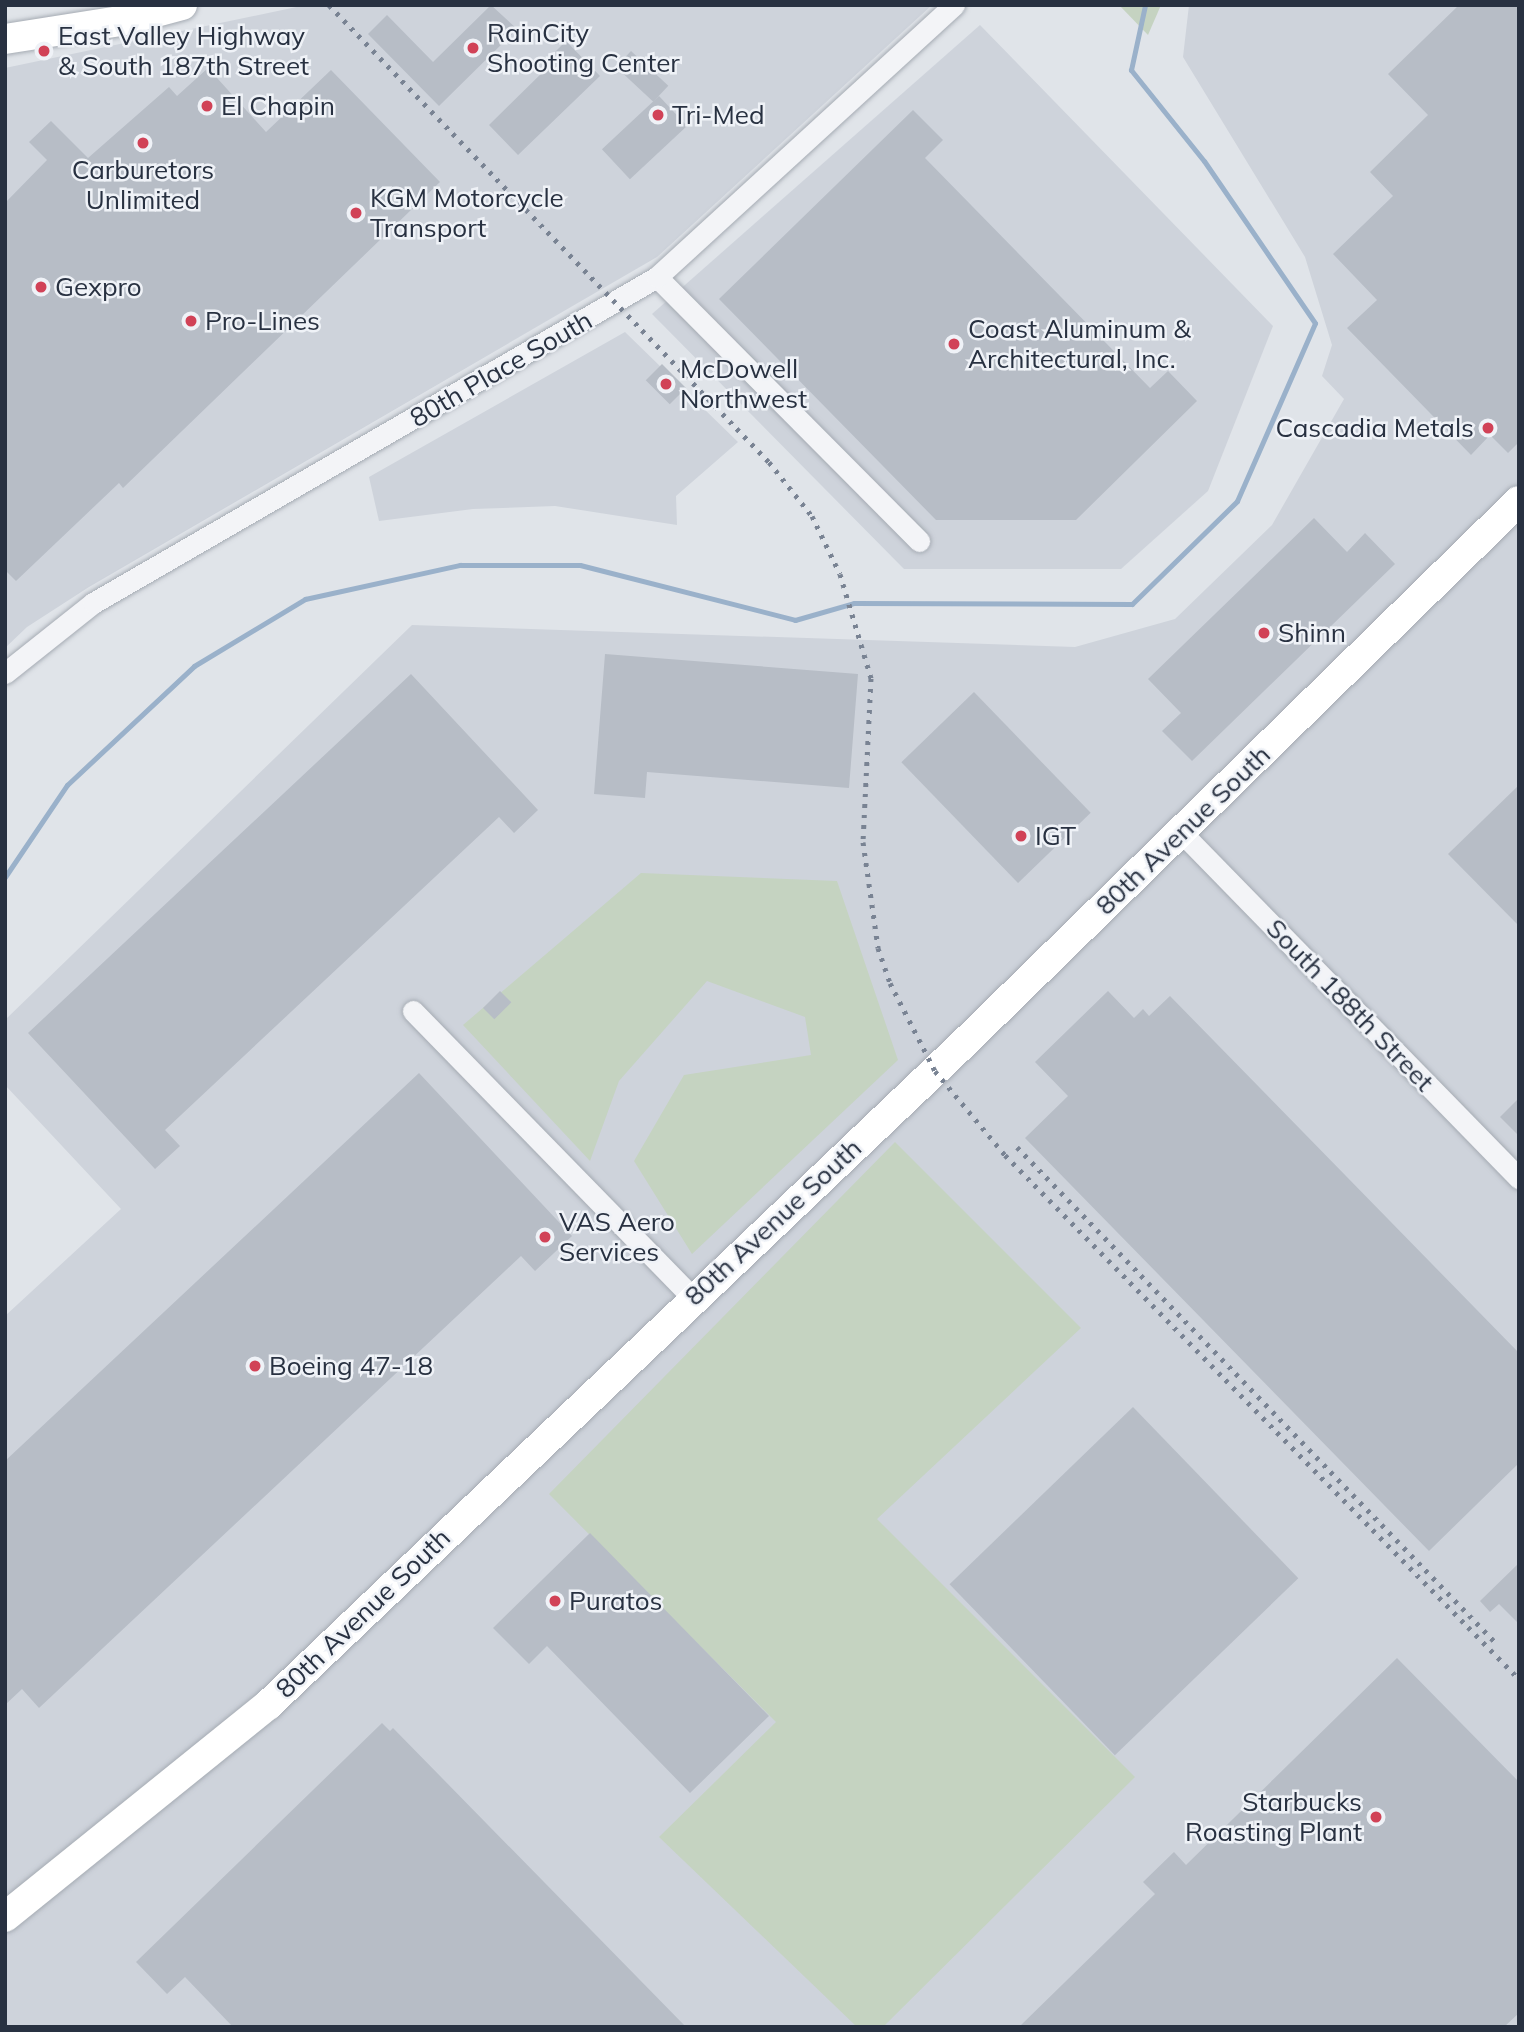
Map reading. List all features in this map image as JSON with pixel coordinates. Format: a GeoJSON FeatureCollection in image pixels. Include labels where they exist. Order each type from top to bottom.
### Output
{"type":"FeatureCollection","features":[{"type":"Feature","properties":{"kind":"street"},"geometry":{"type":"LineString","coordinates":[[5,39],[126,20],[182,5]]}},
{"type":"Feature","properties":{"kind":"street","name":"80th Place South"},"geometry":{"type":"LineString","coordinates":[[5,673],[93,603],[657,277],[954,5]]}},
{"type":"Feature","properties":{"kind":"street"},"geometry":{"type":"LineString","coordinates":[[657,277],[919,541]]}},
{"type":"Feature","properties":{"kind":"street","name":"80th Avenue South"},"geometry":{"type":"LineString","coordinates":[[5,1917],[268,1705],[1181,832],[1519,501]]}},
{"type":"Feature","properties":{"kind":"street","name":"South 188th Street"},"geometry":{"type":"LineString","coordinates":[[1181,832],[1519,1178]]}},
{"type":"Feature","properties":{"kind":"street"},"geometry":{"type":"LineString","coordinates":[[413,1011],[692,1297]]}},
{"type":"Feature","properties":{"kind":"shaded area"},"geometry":{"type":"Polygon","coordinates":[[[306,5],[932,5],[657,257],[89,587],[27,627],[5,648],[5,68],[306,5]]]}},
{"type":"Feature","properties":{"kind":"shaded area"},"geometry":{"type":"Polygon","coordinates":[[[1189,5],[1519,5],[1519,2027],[5,2027],[5,1316],[121,1209],[5,1085],[5,1020],[412,625],[1075,647],[1175,619],[1272,525],[1344,399],[1322,376],[1332,345],[1305,257],[1183,57],[1189,5]]]}},
{"type":"Feature","properties":{"kind":"shaded area"},"geometry":{"type":"Polygon","coordinates":[[[980,25],[1273,326],[1208,491],[1121,569],[904,569],[652,314],[980,25]]]}},
{"type":"Feature","properties":{"kind":"shaded area"},"geometry":{"type":"Polygon","coordinates":[[[625,332],[738,442],[676,496],[677,525],[555,506],[473,509],[379,521],[369,477],[625,332]]]}},
{"type":"Feature","properties":{"kind":"green space"},"geometry":{"type":"Polygon","coordinates":[[[1119,5],[1161,5],[1148,35],[1119,5]]]}},
{"type":"Feature","properties":{"kind":"green space"},"geometry":{"type":"Polygon","coordinates":[[[641,873],[837,881],[898,1060],[692,1254],[634,1161],[684,1075],[811,1055],[805,1017],[707,981],[619,1081],[590,1161],[463,1025],[641,873]]]}},
{"type":"Feature","properties":{"kind":"green space"},"geometry":{"type":"Polygon","coordinates":[[[895,1142],[1081,1328],[877,1519],[1135,1777],[883,2027],[857,2027],[659,1837],[776,1722],[549,1494],[895,1142]]]}},
{"type":"Feature","properties":{"kind":"building","name":"RainCity Shooting Center"},"geometry":{"type":"Polygon","coordinates":[[[491,5],[517,29],[439,106],[368,34],[387,15],[433,62],[491,5]]]}},
{"type":"Feature","properties":{"kind":"building"},"geometry":{"type":"Polygon","coordinates":[[[1459,5],[1519,5],[1519,442],[1508,453],[1490,435],[1471,455],[1347,328],[1377,300],[1333,254],[1393,196],[1370,172],[1428,115],[1388,74],[1459,5]]]}},
{"type":"Feature","properties":{"kind":"building"},"geometry":{"type":"Polygon","coordinates":[[[566,41],[600,76],[518,155],[489,125],[550,65],[546,61],[566,41]]]}},
{"type":"Feature","properties":{"kind":"building"},"geometry":{"type":"Polygon","coordinates":[[[631,51],[668,86],[653,102],[616,67],[631,51]]]}},
{"type":"Feature","properties":{"kind":"building"},"geometry":{"type":"Polygon","coordinates":[[[208,68],[266,132],[331,70],[440,182],[123,488],[119,483],[16,581],[5,570],[5,203],[47,160],[29,142],[51,121],[88,158],[169,87],[177,96],[208,68]]]}},
{"type":"Feature","properties":{"kind":"building","name":"Tri-Med"},"geometry":{"type":"Polygon","coordinates":[[[659,96],[687,126],[630,179],[602,149],[659,96]]]}},
{"type":"Feature","properties":{"kind":"building"},"geometry":{"type":"Polygon","coordinates":[[[913,110],[943,140],[925,158],[1150,388],[1168,371],[1197,401],[1076,520],[936,520],[719,299],[913,110]]]}},
{"type":"Feature","properties":{"kind":"building","name":"McDowell Northwest"},"geometry":{"type":"Polygon","coordinates":[[[662,364],[686,388],[670,404],[646,380],[662,364]]]}},
{"type":"Feature","properties":{"kind":"building"},"geometry":{"type":"Polygon","coordinates":[[[1314,518],[1347,552],[1365,533],[1395,564],[1192,761],[1162,731],[1181,713],[1148,679],[1314,518]]]}},
{"type":"Feature","properties":{"kind":"building"},"geometry":{"type":"Polygon","coordinates":[[[605,654],[858,674],[849,788],[647,772],[645,798],[594,794],[605,654]]]}},
{"type":"Feature","properties":{"kind":"building"},"geometry":{"type":"Polygon","coordinates":[[[411,674],[538,810],[514,833],[499,817],[165,1130],[180,1146],[155,1169],[28,1033],[411,674]]]}},
{"type":"Feature","properties":{"kind":"building"},"geometry":{"type":"Polygon","coordinates":[[[974,692],[1091,813],[1018,883],[901,762],[974,692]]]}},
{"type":"Feature","properties":{"kind":"building"},"geometry":{"type":"Polygon","coordinates":[[[1519,785],[1519,926],[1448,854],[1519,785]]]}},
{"type":"Feature","properties":{"kind":"building"},"geometry":{"type":"Polygon","coordinates":[[[500,991],[511,1002],[494,1019],[483,1008],[500,991]]]}},
{"type":"Feature","properties":{"kind":"building"},"geometry":{"type":"Polygon","coordinates":[[[1108,991],[1134,1018],[1143,1009],[1149,1016],[1170,996],[1519,1353],[1519,1463],[1429,1551],[1025,1138],[1068,1096],[1035,1062],[1108,991]]]}},
{"type":"Feature","properties":{"kind":"building","name":"Boeing 47-18"},"geometry":{"type":"Polygon","coordinates":[[[419,1073],[572,1236],[535,1271],[521,1256],[39,1708],[22,1689],[5,1705],[5,1461],[419,1073]]]}},
{"type":"Feature","properties":{"kind":"building"},"geometry":{"type":"Polygon","coordinates":[[[1519,1098],[1519,1136],[1500,1117],[1519,1098]]]}},
{"type":"Feature","properties":{"kind":"building"},"geometry":{"type":"Polygon","coordinates":[[[1133,1407],[1298,1578],[1115,1755],[950,1584],[1133,1407]]]}},
{"type":"Feature","properties":{"kind":"building"},"geometry":{"type":"Polygon","coordinates":[[[590,1533],[769,1716],[690,1793],[547,1646],[529,1664],[493,1628],[590,1533]]]}},
{"type":"Feature","properties":{"kind":"building"},"geometry":{"type":"Polygon","coordinates":[[[1519,1563],[1519,1624],[1499,1604],[1490,1612],[1480,1601],[1519,1563]]]}},
{"type":"Feature","properties":{"kind":"building","name":"Starbucks Roasting Plant"},"geometry":{"type":"Polygon","coordinates":[[[1397,1658],[1519,1782],[1519,2013],[1504,2027],[1019,2027],[1155,1894],[1143,1882],[1174,1852],[1186,1865],[1397,1658]]]}},
{"type":"Feature","properties":{"kind":"building"},"geometry":{"type":"Polygon","coordinates":[[[382,1723],[390,1731],[393,1728],[686,2027],[233,2027],[185,1977],[167,1994],[136,1962],[382,1723]]]}},
{"type":"Feature","properties":{"kind":"waterway"},"geometry":{"type":"LineString","coordinates":[[5,877],[67,785],[194,666],[305,599],[460,565],[580,565],[795,620],[854,603],[1132,604],[1237,501],[1315,323],[1204,161],[1131,70],[1145,5]]}},
{"type":"Feature","properties":{"kind":"railway"},"geometry":{"type":"LineString","coordinates":[[329,5],[769,462],[812,516],[840,574],[871,678],[863,842],[878,948],[890,983],[935,1071],[1005,1155],[1519,1679]]}},
{"type":"Feature","properties":{"kind":"railway"},"geometry":{"type":"LineString","coordinates":[[1017,1147],[1494,1641]]}},
{"type":"Feature","properties":{"kind":"place","name":"RainCity Shooting Center"},"geometry":{"type":"Point","coordinates":[473,48]}},
{"type":"Feature","properties":{"kind":"place","name":"East Valley Highway & South 187th Street"},"geometry":{"type":"Point","coordinates":[44,51]}},
{"type":"Feature","properties":{"kind":"place","name":"El Chapin"},"geometry":{"type":"Point","coordinates":[207,106]}},
{"type":"Feature","properties":{"kind":"place","name":"Tri-Med"},"geometry":{"type":"Point","coordinates":[658,115]}},
{"type":"Feature","properties":{"kind":"place","name":"Carburetors Unlimited"},"geometry":{"type":"Point","coordinates":[143,143]}},
{"type":"Feature","properties":{"kind":"place","name":"KGM Motorcycle Transport"},"geometry":{"type":"Point","coordinates":[356,213]}},
{"type":"Feature","properties":{"kind":"place","name":"Gexpro"},"geometry":{"type":"Point","coordinates":[41,287]}},
{"type":"Feature","properties":{"kind":"place","name":"Pro-Lines"},"geometry":{"type":"Point","coordinates":[191,321]}},
{"type":"Feature","properties":{"kind":"place","name":"Coast Aluminum & Architectural, Inc."},"geometry":{"type":"Point","coordinates":[954,344]}},
{"type":"Feature","properties":{"kind":"place","name":"McDowell Northwest"},"geometry":{"type":"Point","coordinates":[666,384]}},
{"type":"Feature","properties":{"kind":"place","name":"Cascadia Metals"},"geometry":{"type":"Point","coordinates":[1488,428]}},
{"type":"Feature","properties":{"kind":"place","name":"Shinn"},"geometry":{"type":"Point","coordinates":[1264,633]}},
{"type":"Feature","properties":{"kind":"place","name":"IGT"},"geometry":{"type":"Point","coordinates":[1021,836]}},
{"type":"Feature","properties":{"kind":"place","name":"VAS Aero Services"},"geometry":{"type":"Point","coordinates":[545,1237]}},
{"type":"Feature","properties":{"kind":"place","name":"Boeing 47-18"},"geometry":{"type":"Point","coordinates":[255,1366]}},
{"type":"Feature","properties":{"kind":"place","name":"Puratos"},"geometry":{"type":"Point","coordinates":[555,1601]}},
{"type":"Feature","properties":{"kind":"place","name":"Starbucks Roasting Plant"},"geometry":{"type":"Point","coordinates":[1376,1817]}}]}
